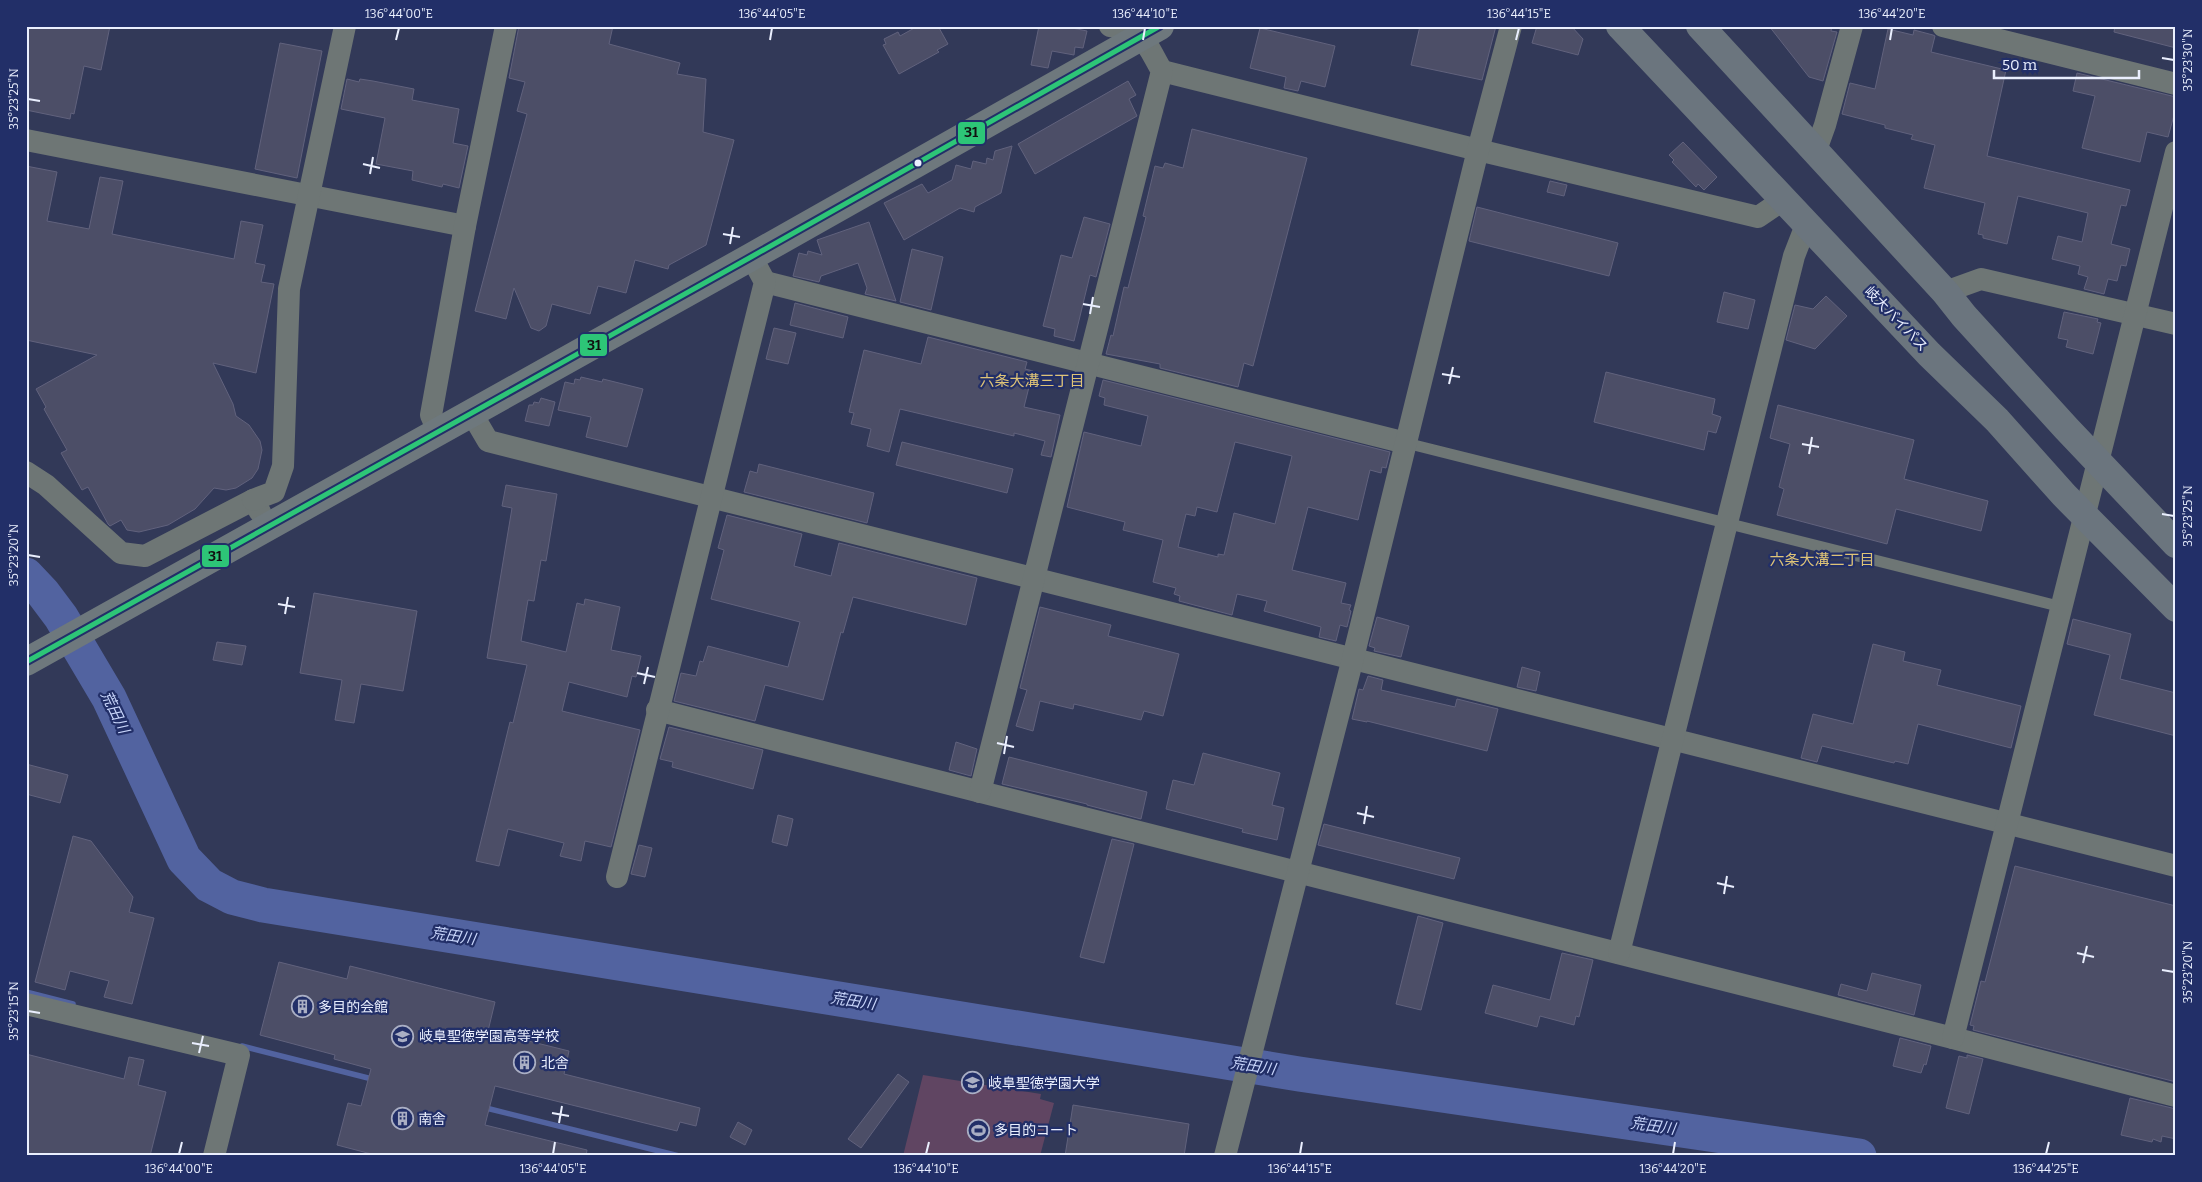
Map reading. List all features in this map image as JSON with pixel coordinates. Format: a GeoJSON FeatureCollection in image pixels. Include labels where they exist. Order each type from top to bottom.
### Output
{"type":"FeatureCollection","features":[{"type":"Feature","properties":{"kind":"highway","name":"岐大バイパス"},"geometry":{"type":"LineString","coordinates":[[1620,26],[1929,354],[1997,420],[2064,495],[2176,608]]}},
{"type":"Feature","properties":{"kind":"highway"},"geometry":{"type":"LineString","coordinates":[[1700,26],[1946,292],[1964,316],[2176,544]]}},
{"type":"Feature","properties":{"kind":"main road"},"geometry":{"type":"LineString","coordinates":[[26,662],[1151,31]]}},
{"type":"Feature","properties":{"kind":"street"},"geometry":{"type":"LineString","coordinates":[[26,472],[46,485],[121,553],[145,556],[253,500],[274,492],[283,466],[289,289],[345,26]]}},
{"type":"Feature","properties":{"kind":"street"},"geometry":{"type":"LineString","coordinates":[[438,431],[431,415],[506,26]]}},
{"type":"Feature","properties":{"kind":"street"},"geometry":{"type":"LineString","coordinates":[[980,792],[1162,71],[1151,31],[1110,26]]}},
{"type":"Feature","properties":{"kind":"street"},"geometry":{"type":"LineString","coordinates":[[1226,1156],[1353,658],[1478,150],[1511,26]]}},
{"type":"Feature","properties":{"kind":"street"},"geometry":{"type":"LineString","coordinates":[[1816,150],[1825,125],[1852,26]]}},
{"type":"Feature","properties":{"kind":"street"},"geometry":{"type":"LineString","coordinates":[[1943,26],[2176,84]]}},
{"type":"Feature","properties":{"kind":"street"},"geometry":{"type":"LineString","coordinates":[[1162,71],[1478,150],[1758,217],[1783,200]]}},
{"type":"Feature","properties":{"kind":"street"},"geometry":{"type":"LineString","coordinates":[[26,140],[308,197],[466,226]]}},
{"type":"Feature","properties":{"kind":"street"},"geometry":{"type":"LineString","coordinates":[[1954,1038],[2176,152]]}},
{"type":"Feature","properties":{"kind":"street"},"geometry":{"type":"LineString","coordinates":[[1619,953],[1794,256],[1806,225]]}},
{"type":"Feature","properties":{"kind":"street"},"geometry":{"type":"LineString","coordinates":[[617,877],[765,282],[751,257]]}},
{"type":"Feature","properties":{"kind":"street"},"geometry":{"type":"LineString","coordinates":[[1946,292],[1980,279],[2176,324]]}},
{"type":"Feature","properties":{"kind":"street"},"geometry":{"type":"LineString","coordinates":[[765,282],[1406,443]]}},
{"type":"Feature","properties":{"kind":"street"},"geometry":{"type":"LineString","coordinates":[[471,412],[488,441],[2176,866]]}},
{"type":"Feature","properties":{"kind":"street"},"geometry":{"type":"LineString","coordinates":[[253,500],[268,525]]}},
{"type":"Feature","properties":{"kind":"street"},"geometry":{"type":"LineString","coordinates":[[657,710],[1954,1038],[2176,1096]]}},
{"type":"Feature","properties":{"kind":"street"},"geometry":{"type":"LineString","coordinates":[[26,1004],[239,1055],[214,1156]]}},
{"type":"Feature","properties":{"kind":"lane"},"geometry":{"type":"LineString","coordinates":[[1406,443],[2062,607]]}},
{"type":"Feature","properties":{"kind":"shaded area","name":"多目的コート"},"geometry":{"type":"Polygon","coordinates":[[[923,1075],[1041,1094],[1040,1099],[1054,1103],[1040,1156],[903,1156],[923,1075]]]}},
{"type":"Feature","properties":{"kind":"building"},"geometry":{"type":"Polygon","coordinates":[[[26,26],[110,26],[101,70],[84,66],[74,114],[71,113],[70,119],[26,110],[26,26]]]}},
{"type":"Feature","properties":{"kind":"building"},"geometry":{"type":"Polygon","coordinates":[[[519,26],[613,26],[609,44],[680,63],[677,74],[706,79],[703,132],[734,140],[706,245],[669,265],[668,269],[635,260],[626,293],[598,286],[590,314],[552,304],[546,326],[539,331],[531,328],[514,288],[506,319],[475,311],[527,114],[517,111],[525,82],[509,78],[519,26]]]}},
{"type":"Feature","properties":{"kind":"building"},"geometry":{"type":"Polygon","coordinates":[[[918,26],[938,26],[948,44],[937,50],[939,52],[899,74],[883,45],[886,44],[884,39],[898,32],[900,36],[918,26]]]}},
{"type":"Feature","properties":{"kind":"building"},"geometry":{"type":"Polygon","coordinates":[[[1039,26],[1062,26],[1087,31],[1083,48],[1075,47],[1074,55],[1052,51],[1048,68],[1031,65],[1039,26]]]}},
{"type":"Feature","properties":{"kind":"building"},"geometry":{"type":"Polygon","coordinates":[[[1420,26],[1496,26],[1482,80],[1411,65],[1420,26]]]}},
{"type":"Feature","properties":{"kind":"building"},"geometry":{"type":"Polygon","coordinates":[[[1537,26],[1571,26],[1583,39],[1578,55],[1532,43],[1537,26]]]}},
{"type":"Feature","properties":{"kind":"building"},"geometry":{"type":"Polygon","coordinates":[[[1769,26],[1832,26],[1831,31],[1837,32],[1823,81],[1809,77],[1769,26]]]}},
{"type":"Feature","properties":{"kind":"building"},"geometry":{"type":"Polygon","coordinates":[[[2115,26],[2176,26],[2176,48],[2114,32],[2115,26]]]}},
{"type":"Feature","properties":{"kind":"building"},"geometry":{"type":"Polygon","coordinates":[[[1260,28],[1335,46],[1325,87],[1301,81],[1298,91],[1284,88],[1286,77],[1250,68],[1260,28]]]}},
{"type":"Feature","properties":{"kind":"building"},"geometry":{"type":"Polygon","coordinates":[[[1888,29],[1913,35],[1914,30],[1933,35],[1935,36],[1931,52],[2006,70],[1987,156],[2130,190],[2126,206],[2121,205],[2111,244],[2130,249],[2126,266],[2121,265],[2117,281],[2108,279],[2104,294],[2084,289],[2088,277],[2078,274],[2080,266],[2052,259],[2058,236],[2082,242],[2088,213],[2018,196],[2007,244],[1983,238],[1983,235],[1978,234],[1985,203],[1924,188],[1935,145],[1911,139],[1913,135],[1885,128],[1885,125],[1842,114],[1850,83],[1875,89],[1888,29]]]}},
{"type":"Feature","properties":{"kind":"building"},"geometry":{"type":"Polygon","coordinates":[[[280,43],[322,51],[297,178],[255,169],[280,43]]]}},
{"type":"Feature","properties":{"kind":"building"},"geometry":{"type":"Polygon","coordinates":[[[2077,73],[2176,97],[2176,108],[2168,137],[2147,132],[2140,162],[2082,148],[2095,96],[2073,91],[2077,73]]]}},
{"type":"Feature","properties":{"kind":"building"},"geometry":{"type":"Polygon","coordinates":[[[347,79],[359,82],[360,79],[414,89],[412,100],[459,109],[453,143],[468,146],[459,188],[443,184],[442,187],[412,180],[413,171],[376,164],[385,118],[341,109],[347,79]]]}},
{"type":"Feature","properties":{"kind":"building"},"geometry":{"type":"Polygon","coordinates":[[[1128,81],[1136,95],[1129,99],[1137,116],[1035,174],[1018,144],[1128,81]]]}},
{"type":"Feature","properties":{"kind":"building"},"geometry":{"type":"Polygon","coordinates":[[[1192,129],[1307,158],[1253,366],[1244,363],[1238,387],[1160,368],[1160,364],[1106,354],[1111,335],[1113,336],[1124,287],[1128,288],[1146,217],[1143,216],[1155,166],[1163,168],[1165,163],[1183,168],[1192,129]]]}},
{"type":"Feature","properties":{"kind":"building"},"geometry":{"type":"Polygon","coordinates":[[[1683,142],[1717,177],[1704,190],[1698,184],[1696,187],[1672,162],[1674,160],[1669,155],[1683,142]]]}},
{"type":"Feature","properties":{"kind":"building"},"geometry":{"type":"Polygon","coordinates":[[[1012,146],[1001,193],[975,207],[974,212],[960,208],[904,240],[884,203],[922,184],[928,193],[952,180],[956,165],[971,169],[973,161],[986,164],[987,158],[993,160],[995,151],[1012,146]]]}},
{"type":"Feature","properties":{"kind":"building"},"geometry":{"type":"Polygon","coordinates":[[[26,166],[57,172],[47,221],[89,229],[100,177],[123,181],[112,234],[234,259],[241,221],[263,225],[255,263],[265,265],[261,282],[274,284],[256,373],[213,363],[233,404],[236,416],[249,425],[260,441],[262,450],[258,469],[252,478],[236,488],[226,490],[214,488],[195,509],[168,525],[139,532],[127,530],[121,520],[110,526],[88,487],[82,490],[61,453],[67,450],[44,409],[46,407],[36,389],[97,355],[26,340],[26,166]]]}},
{"type":"Feature","properties":{"kind":"building"},"geometry":{"type":"Polygon","coordinates":[[[1550,181],[1567,185],[1564,196],[1547,192],[1550,181]]]}},
{"type":"Feature","properties":{"kind":"building"},"geometry":{"type":"Polygon","coordinates":[[[1477,207],[1618,243],[1609,276],[1469,241],[1477,207]]]}},
{"type":"Feature","properties":{"kind":"building"},"geometry":{"type":"Polygon","coordinates":[[[1084,217],[1110,224],[1096,277],[1090,275],[1074,341],[1054,336],[1055,329],[1043,326],[1061,255],[1072,258],[1084,217]]]}},
{"type":"Feature","properties":{"kind":"building"},"geometry":{"type":"Polygon","coordinates":[[[869,222],[896,301],[865,294],[867,288],[858,263],[821,276],[819,282],[793,276],[799,253],[807,255],[808,251],[822,255],[817,240],[869,222]]]}},
{"type":"Feature","properties":{"kind":"building"},"geometry":{"type":"Polygon","coordinates":[[[912,249],[943,257],[931,310],[900,302],[912,249]]]}},
{"type":"Feature","properties":{"kind":"building"},"geometry":{"type":"Polygon","coordinates":[[[1724,292],[1755,300],[1748,329],[1717,322],[1724,292]]]}},
{"type":"Feature","properties":{"kind":"building"},"geometry":{"type":"Polygon","coordinates":[[[1826,296],[1847,316],[1815,349],[1786,340],[1795,305],[1813,309],[1826,296]]]}},
{"type":"Feature","properties":{"kind":"building"},"geometry":{"type":"Polygon","coordinates":[[[795,303],[848,317],[843,338],[790,325],[795,303]]]}},
{"type":"Feature","properties":{"kind":"building"},"geometry":{"type":"Polygon","coordinates":[[[2064,312],[2098,319],[2097,322],[2101,323],[2093,354],[2066,347],[2068,340],[2058,338],[2064,312]]]}},
{"type":"Feature","properties":{"kind":"building"},"geometry":{"type":"Polygon","coordinates":[[[774,328],[796,333],[788,364],[766,359],[774,328]]]}},
{"type":"Feature","properties":{"kind":"building"},"geometry":{"type":"Polygon","coordinates":[[[928,337],[1027,362],[1025,369],[1033,371],[1024,407],[1060,415],[1051,457],[1041,455],[1045,441],[1014,433],[1014,436],[900,409],[889,452],[867,446],[871,429],[851,424],[854,413],[849,412],[864,350],[921,364],[928,337]]]}},
{"type":"Feature","properties":{"kind":"building"},"geometry":{"type":"Polygon","coordinates":[[[1606,372],[1715,399],[1712,414],[1721,417],[1716,433],[1708,431],[1704,450],[1594,422],[1606,372]]]}},
{"type":"Feature","properties":{"kind":"building"},"geometry":{"type":"Polygon","coordinates":[[[581,377],[602,382],[603,379],[643,389],[627,447],[586,437],[591,417],[558,410],[565,382],[574,384],[575,379],[580,380],[581,377]]]}},
{"type":"Feature","properties":{"kind":"building"},"geometry":{"type":"Polygon","coordinates":[[[1103,380],[1390,452],[1386,468],[1382,467],[1381,473],[1370,470],[1358,520],[1308,507],[1292,570],[1346,583],[1341,603],[1351,605],[1349,610],[1351,611],[1347,627],[1340,625],[1336,641],[1319,637],[1321,627],[1264,611],[1267,601],[1237,594],[1232,615],[1179,601],[1180,596],[1174,594],[1176,588],[1153,582],[1163,540],[1123,530],[1125,522],[1067,507],[1084,432],[1141,446],[1148,416],[1104,405],[1105,398],[1099,396],[1103,380]],[[1235,442],[1217,512],[1197,507],[1195,516],[1186,514],[1178,547],[1218,557],[1218,554],[1224,555],[1234,513],[1275,524],[1292,456],[1235,442]]]}},
{"type":"Feature","properties":{"kind":"building"},"geometry":{"type":"Polygon","coordinates":[[[541,398],[555,402],[549,426],[525,421],[529,405],[533,405],[534,402],[539,403],[541,398]]]}},
{"type":"Feature","properties":{"kind":"building"},"geometry":{"type":"Polygon","coordinates":[[[1778,405],[1914,440],[1904,479],[1988,501],[1981,531],[1896,509],[1887,544],[1777,515],[1784,489],[1779,487],[1790,444],[1770,438],[1778,405]]]}},
{"type":"Feature","properties":{"kind":"building"},"geometry":{"type":"Polygon","coordinates":[[[902,442],[1013,469],[1007,493],[896,465],[902,442]]]}},
{"type":"Feature","properties":{"kind":"building"},"geometry":{"type":"Polygon","coordinates":[[[759,464],[874,493],[867,523],[744,492],[750,471],[757,473],[759,464]]]}},
{"type":"Feature","properties":{"kind":"building"},"geometry":{"type":"Polygon","coordinates":[[[506,485],[557,494],[546,561],[541,560],[534,601],[528,600],[521,641],[566,652],[577,603],[584,605],[585,599],[620,607],[611,650],[641,656],[636,677],[632,676],[627,697],[569,682],[562,711],[640,730],[611,847],[585,841],[581,861],[560,856],[564,843],[508,829],[499,866],[476,861],[510,722],[513,723],[527,665],[487,658],[512,508],[502,506],[506,485]]]}},
{"type":"Feature","properties":{"kind":"building"},"geometry":{"type":"Polygon","coordinates":[[[727,515],[802,534],[794,566],[831,576],[839,543],[977,578],[966,625],[853,597],[843,633],[841,632],[823,700],[765,685],[755,721],[674,701],[681,673],[696,676],[700,661],[703,662],[708,646],[788,667],[800,622],[711,599],[724,550],[718,548],[727,515]]]}},
{"type":"Feature","properties":{"kind":"building"},"geometry":{"type":"Polygon","coordinates":[[[314,593],[417,611],[403,691],[361,684],[354,723],[335,720],[342,680],[300,673],[314,593]]]}},
{"type":"Feature","properties":{"kind":"building"},"geometry":{"type":"Polygon","coordinates":[[[1040,607],[1111,625],[1108,636],[1179,654],[1163,716],[1144,711],[1141,720],[1074,704],[1073,709],[1040,701],[1033,731],[1016,726],[1027,690],[1020,688],[1040,607]]]}},
{"type":"Feature","properties":{"kind":"building"},"geometry":{"type":"Polygon","coordinates":[[[1377,617],[1409,626],[1401,657],[1374,651],[1375,648],[1369,646],[1377,617]]]}},
{"type":"Feature","properties":{"kind":"building"},"geometry":{"type":"Polygon","coordinates":[[[2073,619],[2131,634],[2120,679],[2176,693],[2176,736],[2094,715],[2110,655],[2067,644],[2073,619]]]}},
{"type":"Feature","properties":{"kind":"building"},"geometry":{"type":"Polygon","coordinates":[[[217,642],[246,646],[242,665],[213,660],[217,642]]]}},
{"type":"Feature","properties":{"kind":"building"},"geometry":{"type":"Polygon","coordinates":[[[1873,644],[1905,652],[1903,661],[1941,670],[1937,685],[2021,706],[2011,748],[1918,724],[1908,764],[1895,761],[1894,763],[1822,746],[1817,762],[1801,758],[1813,714],[1853,724],[1873,644]]]}},
{"type":"Feature","properties":{"kind":"building"},"geometry":{"type":"Polygon","coordinates":[[[1522,667],[1540,672],[1536,691],[1517,687],[1522,667]]]}},
{"type":"Feature","properties":{"kind":"building"},"geometry":{"type":"Polygon","coordinates":[[[1368,676],[1383,680],[1381,690],[1455,707],[1457,699],[1498,709],[1487,751],[1367,721],[1352,719],[1359,689],[1363,690],[1368,676]]]}},
{"type":"Feature","properties":{"kind":"building"},"geometry":{"type":"Polygon","coordinates":[[[669,727],[763,750],[753,789],[672,767],[673,762],[660,759],[669,727]]]}},
{"type":"Feature","properties":{"kind":"building"},"geometry":{"type":"Polygon","coordinates":[[[956,742],[977,749],[971,776],[949,770],[956,742]]]}},
{"type":"Feature","properties":{"kind":"building"},"geometry":{"type":"Polygon","coordinates":[[[1203,753],[1280,773],[1272,805],[1284,808],[1277,840],[1242,832],[1243,829],[1166,809],[1173,780],[1194,785],[1203,753]]]}},
{"type":"Feature","properties":{"kind":"building"},"geometry":{"type":"Polygon","coordinates":[[[1009,757],[1147,792],[1141,819],[1002,784],[1009,757]]]}},
{"type":"Feature","properties":{"kind":"building"},"geometry":{"type":"Polygon","coordinates":[[[26,764],[68,775],[60,803],[26,794],[26,764]]]}},
{"type":"Feature","properties":{"kind":"building"},"geometry":{"type":"Polygon","coordinates":[[[778,815],[793,819],[787,846],[772,842],[778,815]]]}},
{"type":"Feature","properties":{"kind":"building"},"geometry":{"type":"Polygon","coordinates":[[[1324,824],[1460,858],[1454,879],[1318,845],[1324,824]]]}},
{"type":"Feature","properties":{"kind":"building"},"geometry":{"type":"Polygon","coordinates":[[[73,836],[91,841],[133,897],[129,912],[154,918],[132,1004],[104,997],[109,981],[70,971],[65,990],[35,982],[73,836]]]}},
{"type":"Feature","properties":{"kind":"building"},"geometry":{"type":"Polygon","coordinates":[[[1112,839],[1134,844],[1104,963],[1080,957],[1112,839]]]}},
{"type":"Feature","properties":{"kind":"building"},"geometry":{"type":"Polygon","coordinates":[[[639,845],[652,848],[645,877],[631,874],[639,845]]]}},
{"type":"Feature","properties":{"kind":"building"},"geometry":{"type":"Polygon","coordinates":[[[2015,866],[2176,906],[2176,1082],[1973,1030],[1974,1026],[1970,1025],[1981,981],[1985,982],[2015,866]]]}},
{"type":"Feature","properties":{"kind":"building"},"geometry":{"type":"Polygon","coordinates":[[[1418,916],[1443,923],[1421,1010],[1396,1004],[1418,916]]]}},
{"type":"Feature","properties":{"kind":"building"},"geometry":{"type":"Polygon","coordinates":[[[1562,953],[1593,960],[1579,1017],[1576,1016],[1574,1025],[1540,1016],[1537,1027],[1485,1013],[1493,985],[1550,1000],[1562,953]]]}},
{"type":"Feature","properties":{"kind":"building"},"geometry":{"type":"Polygon","coordinates":[[[279,962],[347,979],[350,966],[495,1002],[488,1031],[569,1051],[564,1074],[700,1108],[696,1126],[680,1122],[677,1131],[495,1086],[485,1125],[587,1150],[586,1156],[379,1156],[337,1145],[348,1103],[361,1106],[371,1069],[334,1059],[335,1055],[260,1035],[279,962]]]}},
{"type":"Feature","properties":{"kind":"building"},"geometry":{"type":"Polygon","coordinates":[[[1872,973],[1921,985],[1914,1015],[1838,995],[1841,984],[1867,991],[1872,973]]]}},
{"type":"Feature","properties":{"kind":"building"},"geometry":{"type":"Polygon","coordinates":[[[1900,1038],[1931,1046],[1926,1065],[1924,1064],[1921,1073],[1893,1066],[1900,1038]]]}},
{"type":"Feature","properties":{"kind":"building"},"geometry":{"type":"Polygon","coordinates":[[[26,1054],[124,1079],[129,1057],[144,1060],[138,1085],[166,1092],[150,1156],[26,1156],[26,1054]]]}},
{"type":"Feature","properties":{"kind":"building"},"geometry":{"type":"Polygon","coordinates":[[[1967,1055],[1983,1059],[1969,1114],[1946,1108],[1959,1056],[1967,1058],[1967,1055]]]}},
{"type":"Feature","properties":{"kind":"building"},"geometry":{"type":"Polygon","coordinates":[[[898,1074],[909,1082],[861,1148],[848,1139],[898,1074]]]}},
{"type":"Feature","properties":{"kind":"building"},"geometry":{"type":"Polygon","coordinates":[[[2130,1098],[2176,1109],[2176,1139],[2162,1136],[2161,1142],[2153,1139],[2152,1142],[2121,1135],[2130,1098]]]}},
{"type":"Feature","properties":{"kind":"building"},"geometry":{"type":"Polygon","coordinates":[[[1073,1105],[1189,1124],[1184,1156],[1065,1156],[1073,1105]]]}},
{"type":"Feature","properties":{"kind":"building"},"geometry":{"type":"Polygon","coordinates":[[[738,1122],[752,1130],[745,1145],[730,1137],[738,1122]]]}},
{"type":"Feature","properties":{"kind":"waterway","name":"荒田川"},"geometry":{"type":"LineString","coordinates":[[26,575],[43,593],[61,617],[109,698],[184,859],[209,885],[232,897],[263,905],[1299,1074],[1859,1156]]}},
{"type":"Feature","properties":{"kind":"waterway"},"geometry":{"type":"LineString","coordinates":[[26,992],[73,1004]]}},
{"type":"Feature","properties":{"kind":"waterway"},"geometry":{"type":"LineString","coordinates":[[242,1046],[376,1080]]}},
{"type":"Feature","properties":{"kind":"waterway"},"geometry":{"type":"LineString","coordinates":[[482,1107],[679,1156]]}},
{"type":"Feature","properties":{"kind":"transit line","name":"31"},"geometry":{"type":"LineString","coordinates":[[26,662],[1160,26]]}},
{"type":"Feature","properties":{"kind":"place","name":"多目的会館"},"geometry":{"type":"Point","coordinates":[302,1007]}},
{"type":"Feature","properties":{"kind":"place","name":"岐阜聖徳学園高等学校"},"geometry":{"type":"Point","coordinates":[403,1036]}},
{"type":"Feature","properties":{"kind":"place","name":"北舎"},"geometry":{"type":"Point","coordinates":[525,1063]}},
{"type":"Feature","properties":{"kind":"place","name":"岐阜聖徳学園大学"},"geometry":{"type":"Point","coordinates":[972,1083]}},
{"type":"Feature","properties":{"kind":"place","name":"南舎"},"geometry":{"type":"Point","coordinates":[402,1119]}},
{"type":"Feature","properties":{"kind":"place","name":"多目的コート"},"geometry":{"type":"Point","coordinates":[978,1130]}},
{"type":"Feature","properties":{"kind":"district","name":"六条大溝三丁目"},"geometry":{"type":"Point","coordinates":[1032,381]}},
{"type":"Feature","properties":{"kind":"district","name":"六条大溝二丁目"},"geometry":{"type":"Point","coordinates":[1822,560]}}]}
